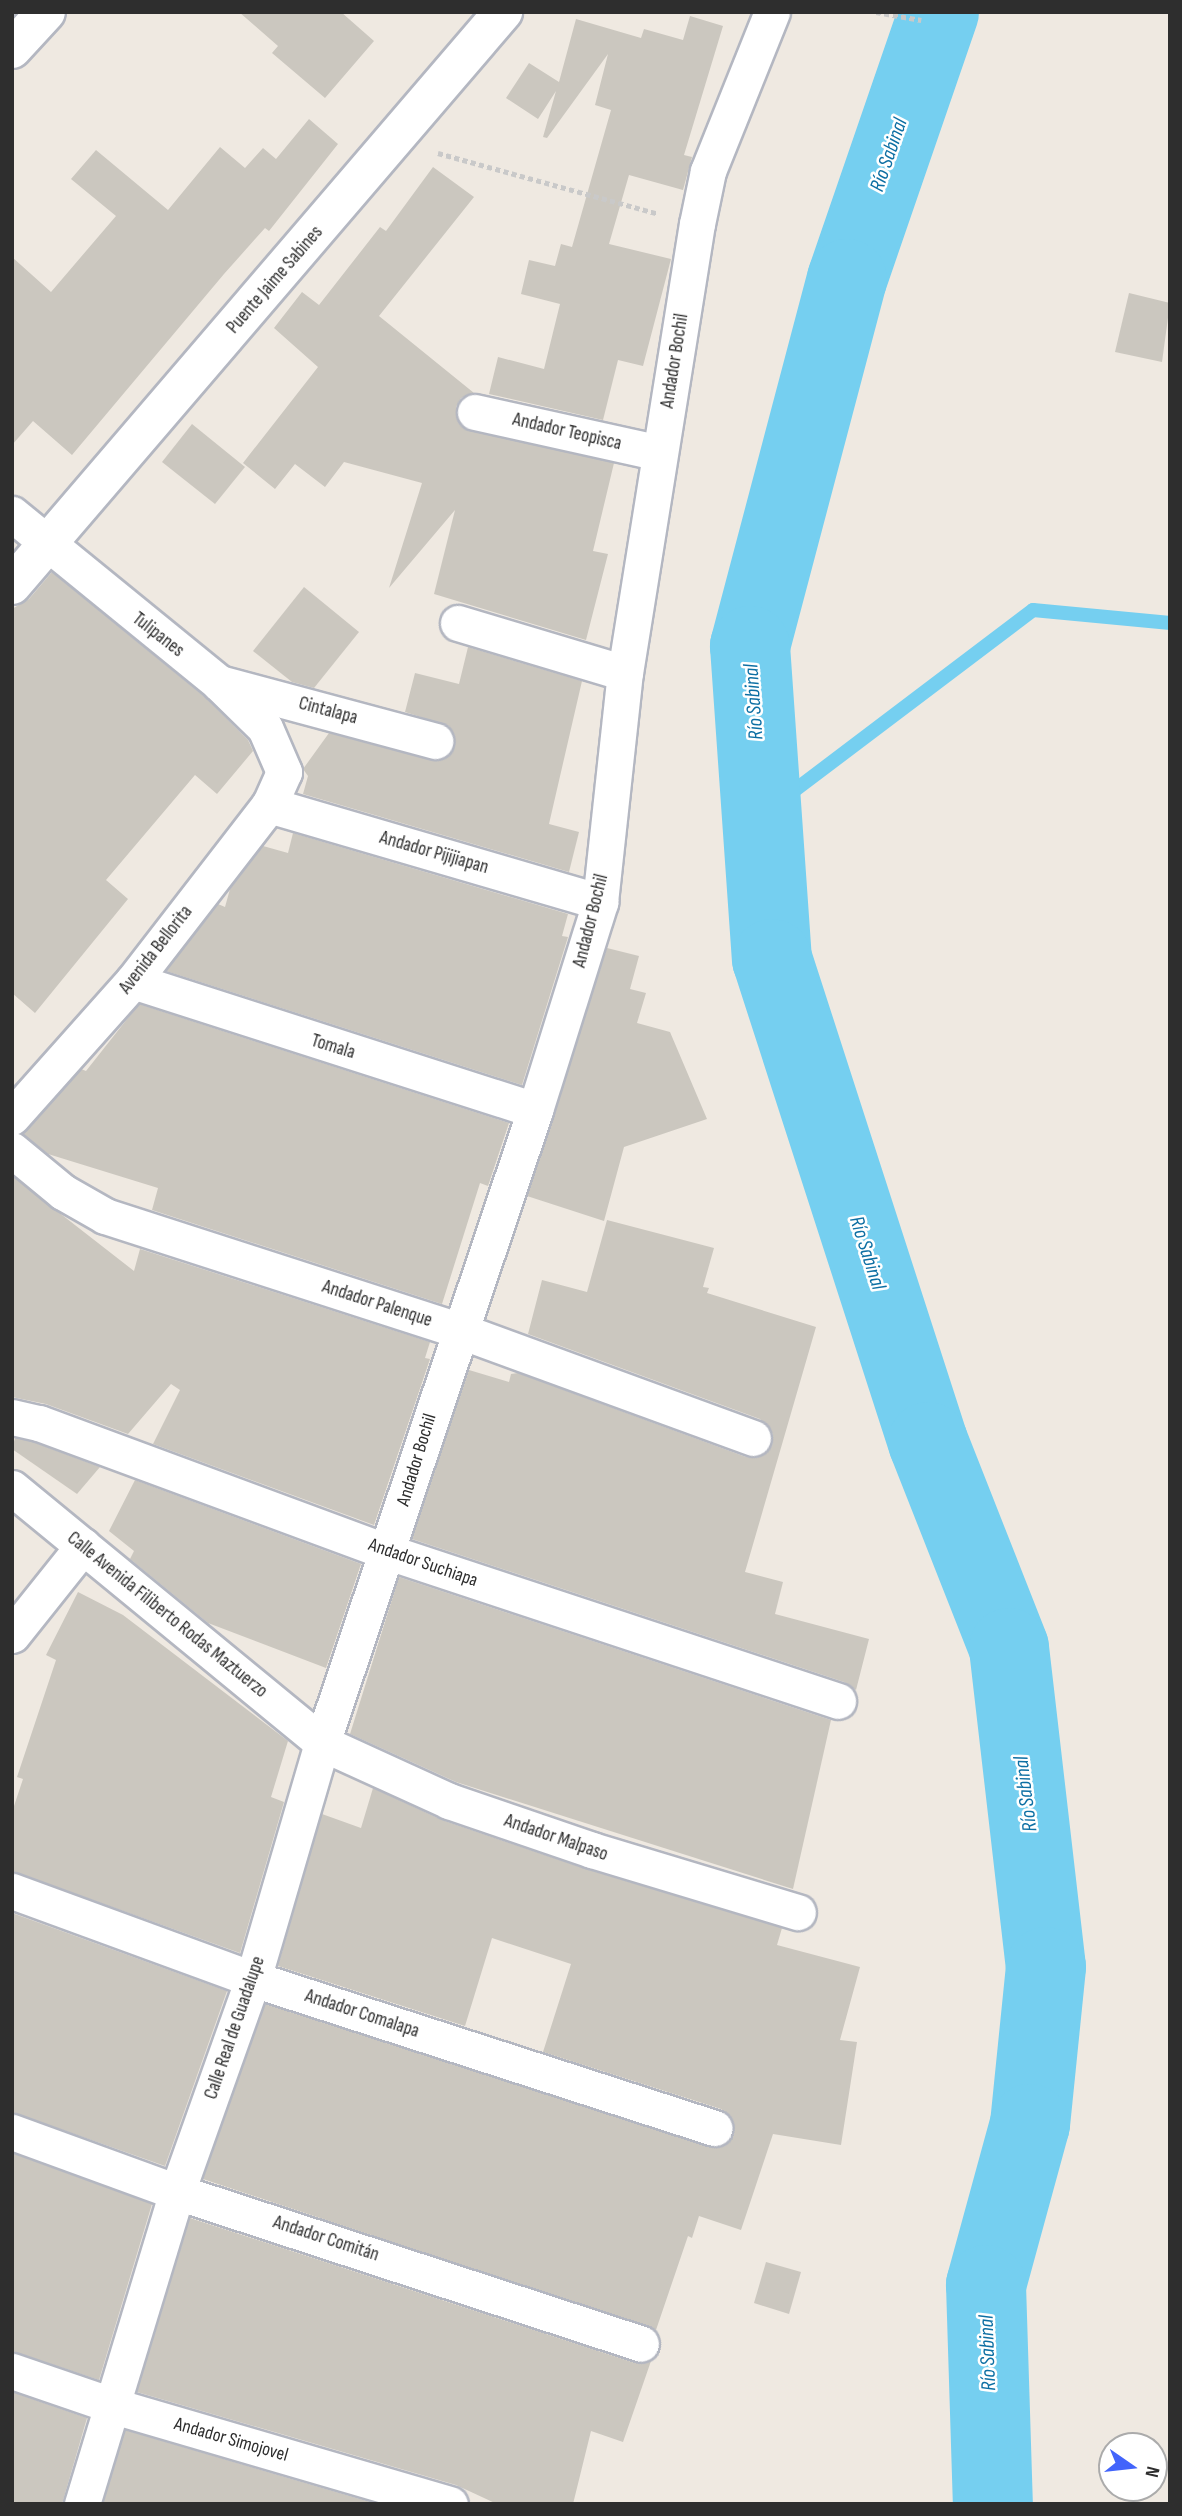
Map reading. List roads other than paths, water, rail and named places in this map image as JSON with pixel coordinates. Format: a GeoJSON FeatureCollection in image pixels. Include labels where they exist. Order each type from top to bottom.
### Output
{"type":"FeatureCollection","features":[{"type":"Feature","properties":{"kind":"main road"},"geometry":{"type":"LineString","coordinates":[[12,49],[46,12]]}},
{"type":"Feature","properties":{"kind":"main road","name":"Puente Jaime Sabines"},"geometry":{"type":"LineString","coordinates":[[12,585],[503,12]]}},
{"type":"Feature","properties":{"kind":"street","name":"Andador Bochil"},"geometry":{"type":"LineString","coordinates":[[388,1552],[458,1330],[535,1110],[600,902],[625,673],[697,224],[708,171],[772,12]]}},
{"type":"Feature","properties":{"kind":"street","name":"Andador Teopisca"},"geometry":{"type":"LineString","coordinates":[[475,412],[660,453]]}},
{"type":"Feature","properties":{"kind":"street","name":"Tulipanes"},"geometry":{"type":"LineString","coordinates":[[12,514],[46,547],[219,683],[265,728],[284,772]]}},
{"type":"Feature","properties":{"kind":"street"},"geometry":{"type":"LineString","coordinates":[[458,623],[625,673]]}},
{"type":"Feature","properties":{"kind":"street","name":"Cintalapa"},"geometry":{"type":"LineString","coordinates":[[219,683],[435,741]]}},
{"type":"Feature","properties":{"kind":"street","name":"Avenida Bellorita"},"geometry":{"type":"LineString","coordinates":[[12,1117],[132,981],[269,805],[284,772]]}},
{"type":"Feature","properties":{"kind":"street","name":"Andador Pijijiapan"},"geometry":{"type":"LineString","coordinates":[[269,805],[600,902]]}},
{"type":"Feature","properties":{"kind":"street","name":"Tomala"},"geometry":{"type":"LineString","coordinates":[[132,981],[535,1110]]}},
{"type":"Feature","properties":{"kind":"street","name":"Andador Palenque"},"geometry":{"type":"LineString","coordinates":[[12,1150],[62,1192],[105,1216],[458,1330],[753,1438]]}},
{"type":"Feature","properties":{"kind":"street","name":"Andador Suchiapa"},"geometry":{"type":"LineString","coordinates":[[12,1417],[39,1423],[388,1552],[838,1701]]}},
{"type":"Feature","properties":{"kind":"street","name":"Calle Avenida Filiberto Rodas Maztuerzo"},"geometry":{"type":"LineString","coordinates":[[12,1488],[322,1743]]}},
{"type":"Feature","properties":{"kind":"street"},"geometry":{"type":"LineString","coordinates":[[12,1635],[83,1546]]}},
{"type":"Feature","properties":{"kind":"street","name":"Calle Real de Guadalupe"},"geometry":{"type":"LineString","coordinates":[[82,2504],[177,2192],[253,1979],[322,1743],[388,1552]]}},
{"type":"Feature","properties":{"kind":"street","name":"Andador Malpaso"},"geometry":{"type":"LineString","coordinates":[[322,1743],[449,1801],[592,1850],[798,1912]]}},
{"type":"Feature","properties":{"kind":"street","name":"Andador Comalapa"},"geometry":{"type":"LineString","coordinates":[[12,1891],[253,1979],[715,2128]]}},
{"type":"Feature","properties":{"kind":"street","name":"Andador Comitán"},"geometry":{"type":"LineString","coordinates":[[12,2133],[177,2192],[641,2344]]}},
{"type":"Feature","properties":{"kind":"street","name":"Andador Simojovel"},"geometry":{"type":"LineString","coordinates":[[12,2371],[114,2406],[450,2504]]}},
{"type":"Feature","properties":{"kind":"waterway","name":"Río Sabinal"},"geometry":{"type":"LineString","coordinates":[[939,12],[847,279],[750,646],[772,959],[928,1442],[1009,1648],[1046,1967],[1030,2124],[986,2285],[993,2504]]}},
{"type":"Feature","properties":{"kind":"waterway"},"geometry":{"type":"LineString","coordinates":[[762,815],[1033,610],[1170,623]]}}]}
